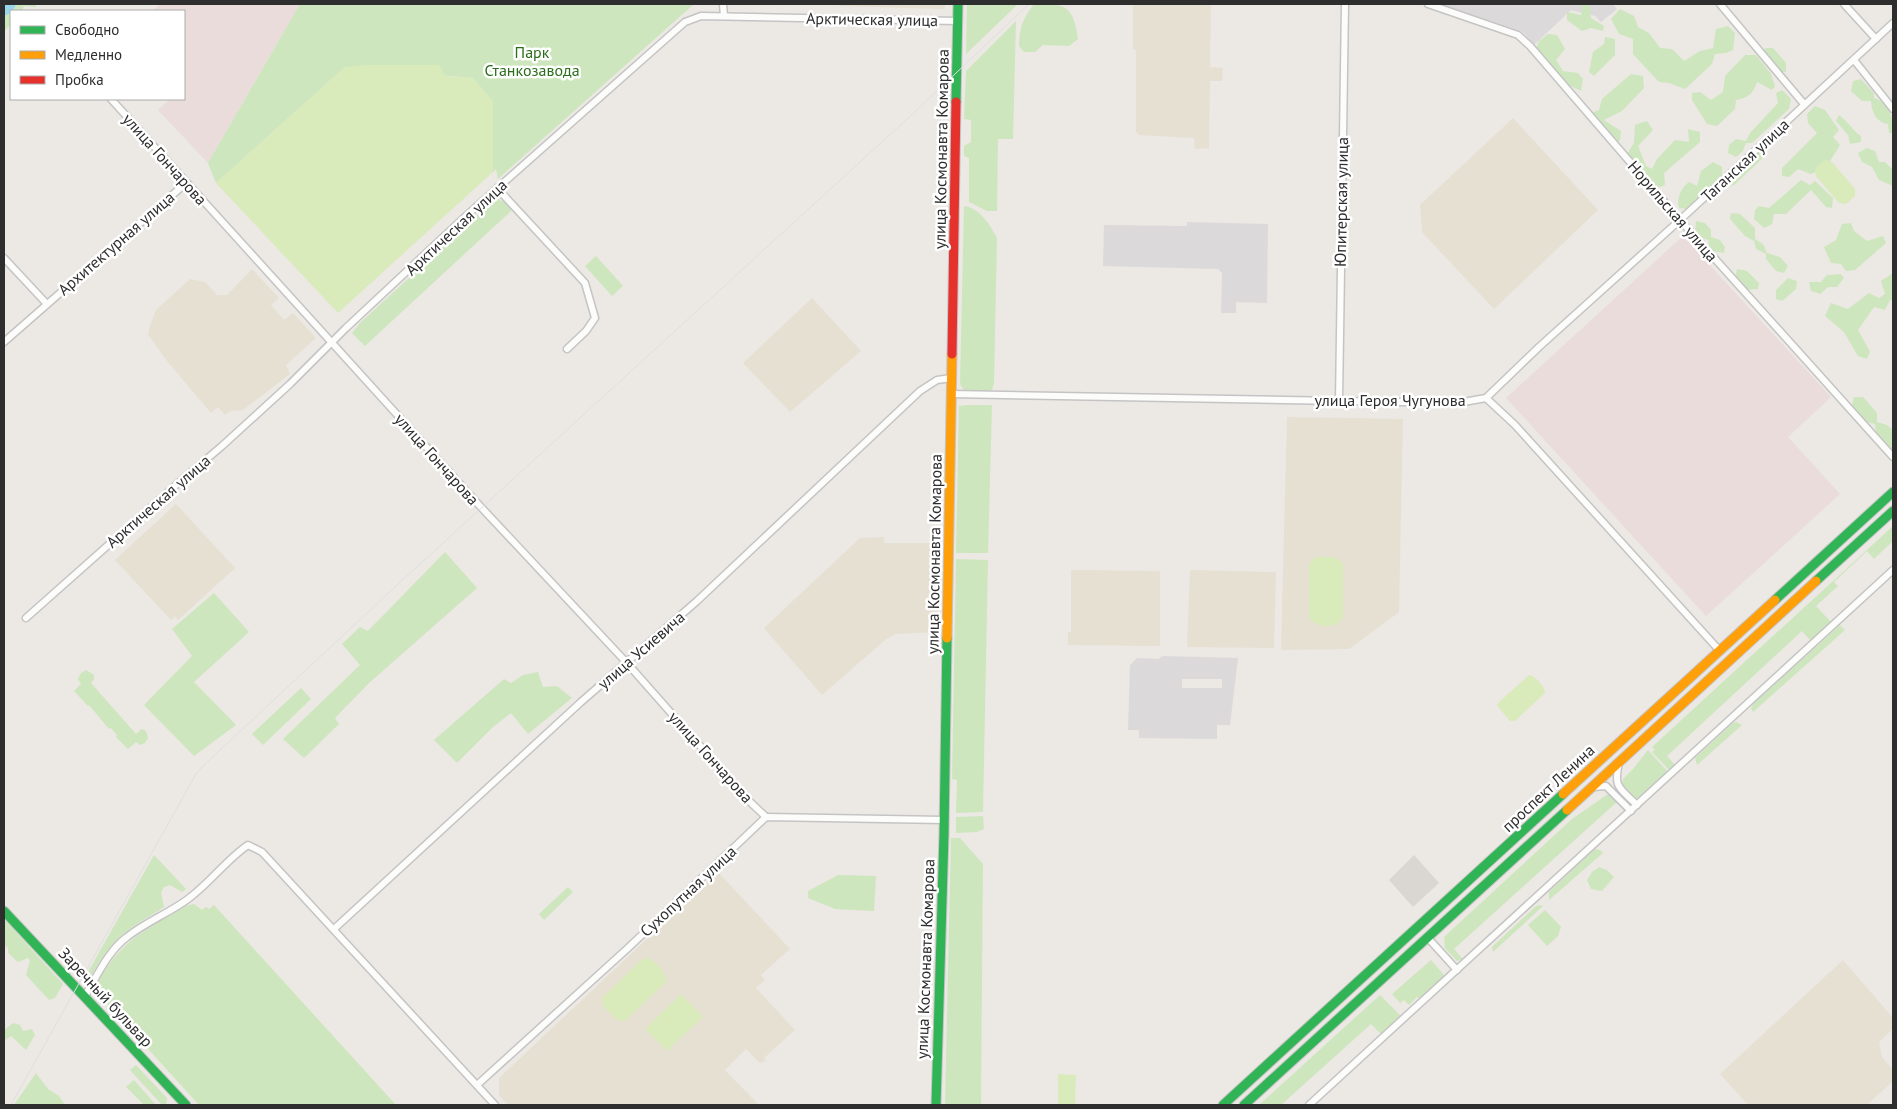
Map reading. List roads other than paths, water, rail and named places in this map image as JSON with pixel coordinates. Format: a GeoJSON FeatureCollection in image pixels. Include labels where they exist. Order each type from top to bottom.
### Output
{"type":"FeatureCollection","features":[{"type":"Feature","properties":{"kind":"main road","name":"улица Космонавта Комарова"},"geometry":{"type":"LineString","coordinates":[[936,1105],[944,820],[958,4]]}},
{"type":"Feature","properties":{"kind":"main road","name":"проспект Ленина"},"geometry":{"type":"LineString","coordinates":[[1223,1105],[1375,968],[1893,492]]}},
{"type":"Feature","properties":{"kind":"main road","name":"проспект Ленина"},"geometry":{"type":"LineString","coordinates":[[1244,1105],[1893,511]]}},
{"type":"Feature","properties":{"kind":"main road","name":"Заречный бульвар"},"geometry":{"type":"LineString","coordinates":[[4,910],[186,1105]]}},
{"type":"Feature","properties":{"kind":"street"},"geometry":{"type":"LineString","coordinates":[[722,4],[724,16]]}},
{"type":"Feature","properties":{"kind":"street","name":"Юпитерская улица"},"geometry":{"type":"LineString","coordinates":[[1339,401],[1345,4]]}},
{"type":"Feature","properties":{"kind":"street","name":"Норильская улица"},"geometry":{"type":"LineString","coordinates":[[1428,4],[1518,35],[1530,46],[1680,220],[1893,457]]}},
{"type":"Feature","properties":{"kind":"street"},"geometry":{"type":"LineString","coordinates":[[1720,4],[1804,104]]}},
{"type":"Feature","properties":{"kind":"street"},"geometry":{"type":"LineString","coordinates":[[1844,4],[1876,39]]}},
{"type":"Feature","properties":{"kind":"street","name":"Арктическая улица"},"geometry":{"type":"LineString","coordinates":[[26,618],[176,484],[222,446],[497,188],[685,22],[701,16],[958,21]]}},
{"type":"Feature","properties":{"kind":"street","name":"Таганская улица"},"geometry":{"type":"LineString","coordinates":[[1486,398],[1539,347],[1680,220],[1893,23]]}},
{"type":"Feature","properties":{"kind":"street"},"geometry":{"type":"LineString","coordinates":[[1854,60],[1893,109]]}},
{"type":"Feature","properties":{"kind":"street","name":"улица Гончарова"},"geometry":{"type":"LineString","coordinates":[[112,100],[331,343],[626,662],[748,800],[766,817]]}},
{"type":"Feature","properties":{"kind":"street","name":"Архитектурная улица"},"geometry":{"type":"LineString","coordinates":[[4,342],[186,183]]}},
{"type":"Feature","properties":{"kind":"street"},"geometry":{"type":"LineString","coordinates":[[497,188],[585,283],[595,318],[586,331],[567,349]]}},
{"type":"Feature","properties":{"kind":"street","name":"Архитектурная улица"},"geometry":{"type":"LineString","coordinates":[[4,258],[46,304]]}},
{"type":"Feature","properties":{"kind":"street","name":"улица Усиевича"},"geometry":{"type":"LineString","coordinates":[[334,929],[475,798],[697,601],[920,391],[937,380],[951,378]]}},
{"type":"Feature","properties":{"kind":"street","name":"улица Героя Чугунова"},"geometry":{"type":"LineString","coordinates":[[951,394],[1458,403],[1486,398],[1515,425],[1719,650]]}},
{"type":"Feature","properties":{"kind":"street"},"geometry":{"type":"LineString","coordinates":[[1309,1105],[1893,570]]}},
{"type":"Feature","properties":{"kind":"street"},"geometry":{"type":"LineString","coordinates":[[1620,762],[1616,778],[1618,786],[1637,806]]}},
{"type":"Feature","properties":{"kind":"street"},"geometry":{"type":"LineString","coordinates":[[1593,786],[1606,786],[1631,811]]}},
{"type":"Feature","properties":{"kind":"street"},"geometry":{"type":"LineString","coordinates":[[766,817],[944,820]]}},
{"type":"Feature","properties":{"kind":"street","name":"Сухопутная улица"},"geometry":{"type":"LineString","coordinates":[[477,1086],[635,941],[766,817]]}},
{"type":"Feature","properties":{"kind":"street"},"geometry":{"type":"LineString","coordinates":[[85,996],[101,967],[125,938],[151,920],[187,900],[235,854],[248,845],[262,852],[496,1105]]}},
{"type":"Feature","properties":{"kind":"street"},"geometry":{"type":"LineString","coordinates":[[1428,938],[1457,970]]}},
{"type":"Feature","properties":{"kind":"waterway"},"geometry":{"type":"LineString","coordinates":[[4,8],[8,4]]}},
{"type":"Feature","properties":{"kind":"tram line"},"geometry":{"type":"LineString","coordinates":[[11,1105],[196,774],[204,765],[396,586],[918,109],[1029,4]]}},
{"type":"Feature","properties":{"kind":"park label","name":"Парк Станкозавода"},"geometry":{"type":"Point","coordinates":[532,61]}}]}
